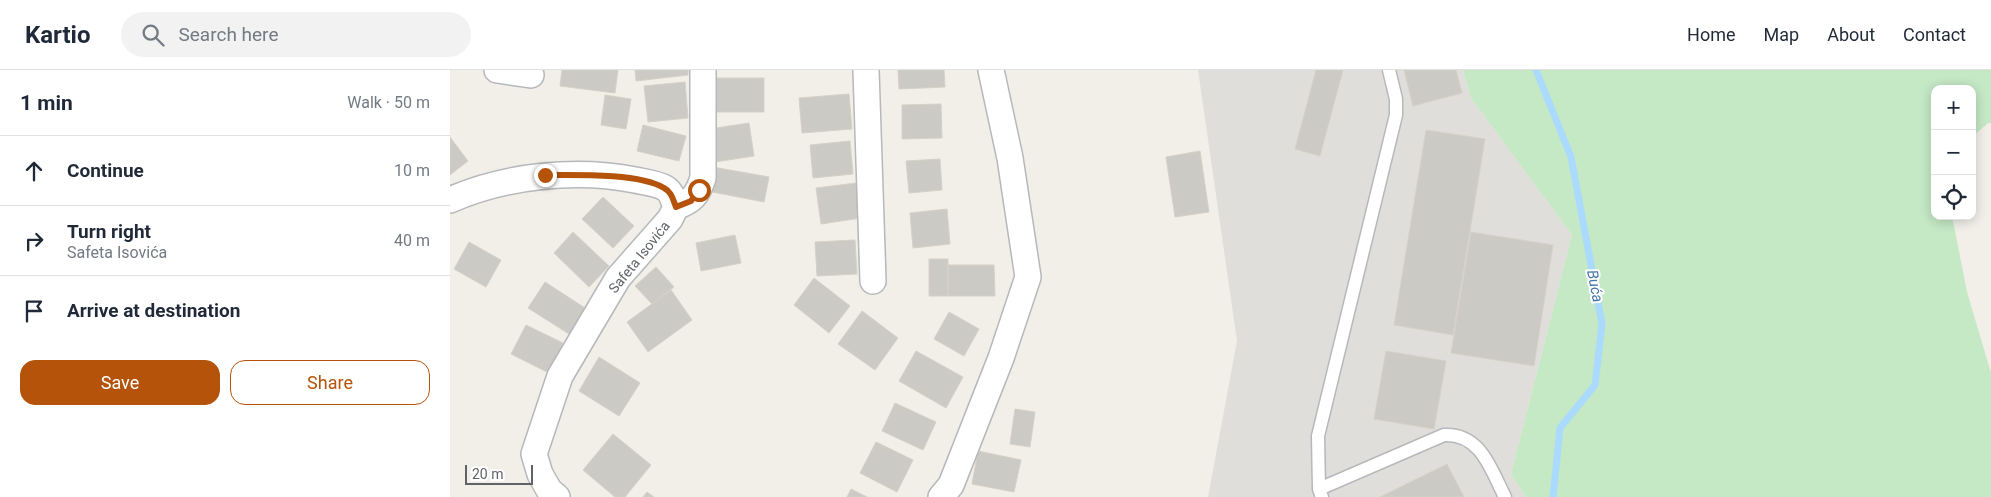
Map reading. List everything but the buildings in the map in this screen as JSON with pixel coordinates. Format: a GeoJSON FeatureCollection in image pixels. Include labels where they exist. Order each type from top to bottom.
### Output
{"type":"FeatureCollection","features":[{"type":"Feature","properties":{"kind":"street"},"geometry":{"type":"LineString","coordinates":[[497,70],[531,75]]}},
{"type":"Feature","properties":{"kind":"street"},"geometry":{"type":"LineString","coordinates":[[676,207],[691,201],[699,190],[703,178],[703,70]]}},
{"type":"Feature","properties":{"kind":"street"},"geometry":{"type":"LineString","coordinates":[[866,70],[872,281]]}},
{"type":"Feature","properties":{"kind":"street"},"geometry":{"type":"LineString","coordinates":[[941,497],[951,485],[955,476],[1001,358],[1028,277],[1010,158],[991,70]]}},
{"type":"Feature","properties":{"kind":"street","name":"Safeta Isovića"},"geometry":{"type":"LineString","coordinates":[[450,200],[474,190],[545,175],[618,176],[654,184],[665,188],[672,195],[676,207],[670,218],[618,278],[560,376],[534,454],[540,474],[548,490],[558,497]]}},
{"type":"Feature","properties":{"kind":"lane"},"geometry":{"type":"LineString","coordinates":[[1389,70],[1396,99],[1396,115],[1318,436],[1320,493],[1444,435],[1455,434],[1466,438],[1476,446],[1485,458],[1505,497]]}},
{"type":"Feature","properties":{"kind":"shaded area"},"geometry":{"type":"Polygon","coordinates":[[[1198,70],[1463,70],[1471,98],[1572,235],[1511,474],[1526,497],[1208,497],[1237,341],[1198,70]]]}},
{"type":"Feature","properties":{"kind":"green space"},"geometry":{"type":"Polygon","coordinates":[[[1463,70],[1991,70],[1991,123],[1988,123],[1976,134],[1976,85],[1931,85],[1931,220],[1953,220],[1967,292],[1991,373],[1991,497],[1526,497],[1511,474],[1572,235],[1471,98],[1463,70]]]}},
{"type":"Feature","properties":{"kind":"waterway","name":"Buća"},"geometry":{"type":"LineString","coordinates":[[1536,70],[1571,157],[1602,324],[1595,385],[1560,428],[1553,497]]}},
{"type":"Feature","properties":{"kind":"route"},"geometry":{"type":"LineString","coordinates":[[545,175],[618,176],[654,184],[665,188],[672,195],[676,207],[691,201],[699,190]]}}]}
